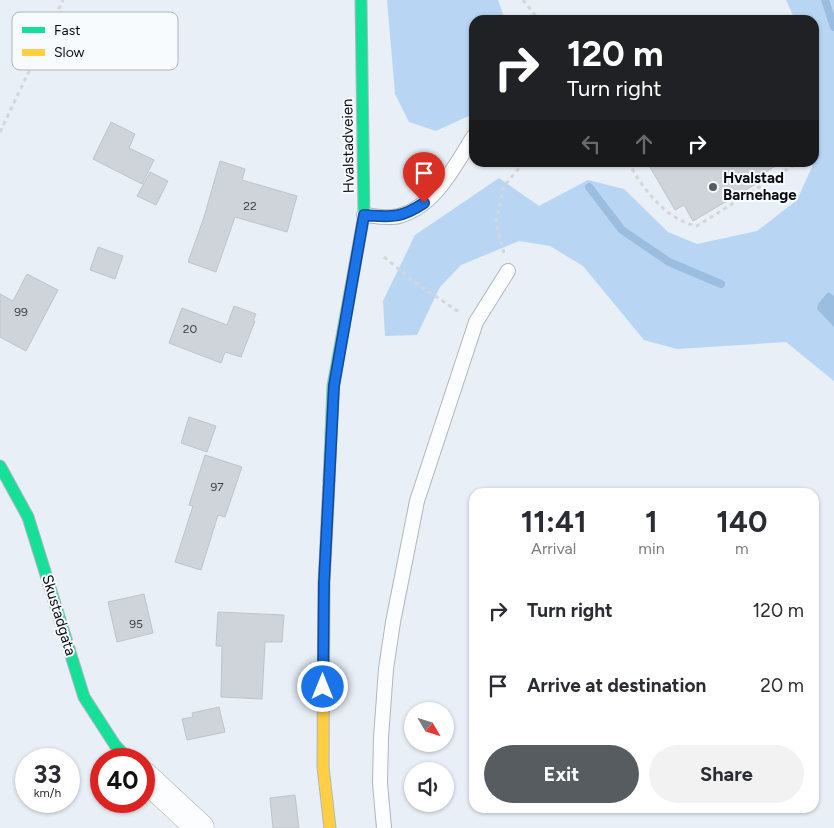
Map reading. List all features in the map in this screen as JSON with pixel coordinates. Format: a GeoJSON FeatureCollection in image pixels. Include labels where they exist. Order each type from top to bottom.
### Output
{"type":"FeatureCollection","features":[{"type":"Feature","properties":{"kind":"street","name":"Hvalstadveien"},"geometry":{"type":"LineString","coordinates":[[330,828],[323,767],[324,592],[334,386],[364,215],[361,0]]}},
{"type":"Feature","properties":{"kind":"street","name":"Skustadgata"},"geometry":{"type":"LineString","coordinates":[[0,466],[28,517],[84,697],[118,748]]}},
{"type":"Feature","properties":{"kind":"street"},"geometry":{"type":"LineString","coordinates":[[155,786],[200,828]]}},
{"type":"Feature","properties":{"kind":"lane"},"geometry":{"type":"LineString","coordinates":[[364,215],[398,216],[414,209],[433,196],[469,143]]}},
{"type":"Feature","properties":{"kind":"lane"},"geometry":{"type":"LineString","coordinates":[[384,828],[380,783],[380,738],[386,669],[393,622],[417,501],[476,322],[508,271]]}},
{"type":"Feature","properties":{"kind":"path"},"geometry":{"type":"LineString","coordinates":[[57,12],[63,0]]}},
{"type":"Feature","properties":{"kind":"path"},"geometry":{"type":"LineString","coordinates":[[524,0],[535,15]]}},
{"type":"Feature","properties":{"kind":"path"},"geometry":{"type":"LineString","coordinates":[[0,132],[30,70]]}},
{"type":"Feature","properties":{"kind":"path"},"geometry":{"type":"LineString","coordinates":[[508,271],[496,222],[504,186],[520,167]]}},
{"type":"Feature","properties":{"kind":"path"},"geometry":{"type":"LineString","coordinates":[[631,167],[640,184],[670,214],[686,224],[697,226],[791,167]]}},
{"type":"Feature","properties":{"kind":"path"},"geometry":{"type":"LineString","coordinates":[[378,251],[412,280],[476,322]]}},
{"type":"Feature","properties":{"kind":"shaded area"},"geometry":{"type":"Polygon","coordinates":[[[387,0],[498,0],[503,15],[469,15],[469,116],[436,131],[409,122],[395,94],[387,0]]]}},
{"type":"Feature","properties":{"kind":"shaded area"},"geometry":{"type":"Polygon","coordinates":[[[786,0],[834,0],[834,381],[786,342],[677,349],[644,340],[583,266],[550,246],[519,241],[461,265],[440,287],[417,335],[385,336],[383,301],[415,235],[499,178],[539,206],[588,180],[624,189],[668,232],[697,244],[757,231],[797,200],[812,167],[819,167],[819,15],[793,15],[786,0]]]}},
{"type":"Feature","properties":{"kind":"shaded area"},"geometry":{"type":"Polygon","coordinates":[[[828,292],[834,296],[834,327],[817,309],[818,304],[828,292]]]}},
{"type":"Feature","properties":{"kind":"building"},"geometry":{"type":"Polygon","coordinates":[[[111,122],[135,134],[129,148],[154,160],[142,184],[93,159],[111,122]]]}},
{"type":"Feature","properties":{"kind":"building"},"geometry":{"type":"Polygon","coordinates":[[[220,161],[245,169],[242,180],[297,196],[287,232],[235,217],[216,272],[188,262],[204,217],[220,161]]]}},
{"type":"Feature","properties":{"kind":"building","name":"Hvalstad Barnehage"},"geometry":{"type":"Polygon","coordinates":[[[650,167],[774,167],[759,176],[761,181],[693,221],[684,205],[675,210],[650,167]]]}},
{"type":"Feature","properties":{"kind":"building"},"geometry":{"type":"Polygon","coordinates":[[[150,172],[168,181],[156,205],[137,196],[150,172]]]}},
{"type":"Feature","properties":{"kind":"building"},"geometry":{"type":"Polygon","coordinates":[[[98,247],[123,256],[115,279],[90,270],[98,247]]]}},
{"type":"Feature","properties":{"kind":"building"},"geometry":{"type":"Polygon","coordinates":[[[27,274],[58,290],[26,351],[0,337],[0,294],[13,301],[27,274]]]}},
{"type":"Feature","properties":{"kind":"building"},"geometry":{"type":"Polygon","coordinates":[[[234,306],[256,314],[241,357],[225,352],[221,363],[169,343],[182,308],[227,325],[234,306]]]}},
{"type":"Feature","properties":{"kind":"building"},"geometry":{"type":"Polygon","coordinates":[[[189,417],[216,426],[207,452],[181,443],[189,417]]]}},
{"type":"Feature","properties":{"kind":"building"},"geometry":{"type":"Polygon","coordinates":[[[205,455],[242,467],[225,517],[218,515],[201,570],[175,562],[193,506],[189,505],[205,455]]]}},
{"type":"Feature","properties":{"kind":"building"},"geometry":{"type":"Polygon","coordinates":[[[144,594],[153,633],[117,642],[108,602],[144,594]]]}},
{"type":"Feature","properties":{"kind":"building"},"geometry":{"type":"Polygon","coordinates":[[[218,612],[284,615],[282,642],[265,642],[262,699],[221,697],[222,646],[216,646],[218,612]]]}},
{"type":"Feature","properties":{"kind":"building"},"geometry":{"type":"Polygon","coordinates":[[[219,707],[225,732],[187,740],[182,719],[193,717],[192,713],[219,707]]]}},
{"type":"Feature","properties":{"kind":"building"},"geometry":{"type":"Polygon","coordinates":[[[295,795],[299,828],[273,828],[270,798],[295,795]]]}},
{"type":"Feature","properties":{"kind":"waterway"},"geometry":{"type":"LineString","coordinates":[[825,0],[834,27]]}},
{"type":"Feature","properties":{"kind":"waterway"},"geometry":{"type":"LineString","coordinates":[[589,187],[622,230],[669,262],[721,284]]}},
{"type":"Feature","properties":{"kind":"traffic: fast"},"geometry":{"type":"LineString","coordinates":[[329,481],[333,386],[364,215],[361,0]]}},
{"type":"Feature","properties":{"kind":"traffic: fast"},"geometry":{"type":"LineString","coordinates":[[0,466],[28,517],[84,697],[118,748]]}},
{"type":"Feature","properties":{"kind":"traffic: slow"},"geometry":{"type":"LineString","coordinates":[[329,481],[324,583],[323,767],[330,828]]}},
{"type":"Feature","properties":{"kind":"place","name":"Hvalstad Barnehage"},"geometry":{"type":"Point","coordinates":[713,187]}},
{"type":"Feature","properties":{"kind":"route"},"geometry":{"type":"LineString","coordinates":[[323,687],[324,583],[334,386],[364,215],[398,216],[424,203]]}}]}
